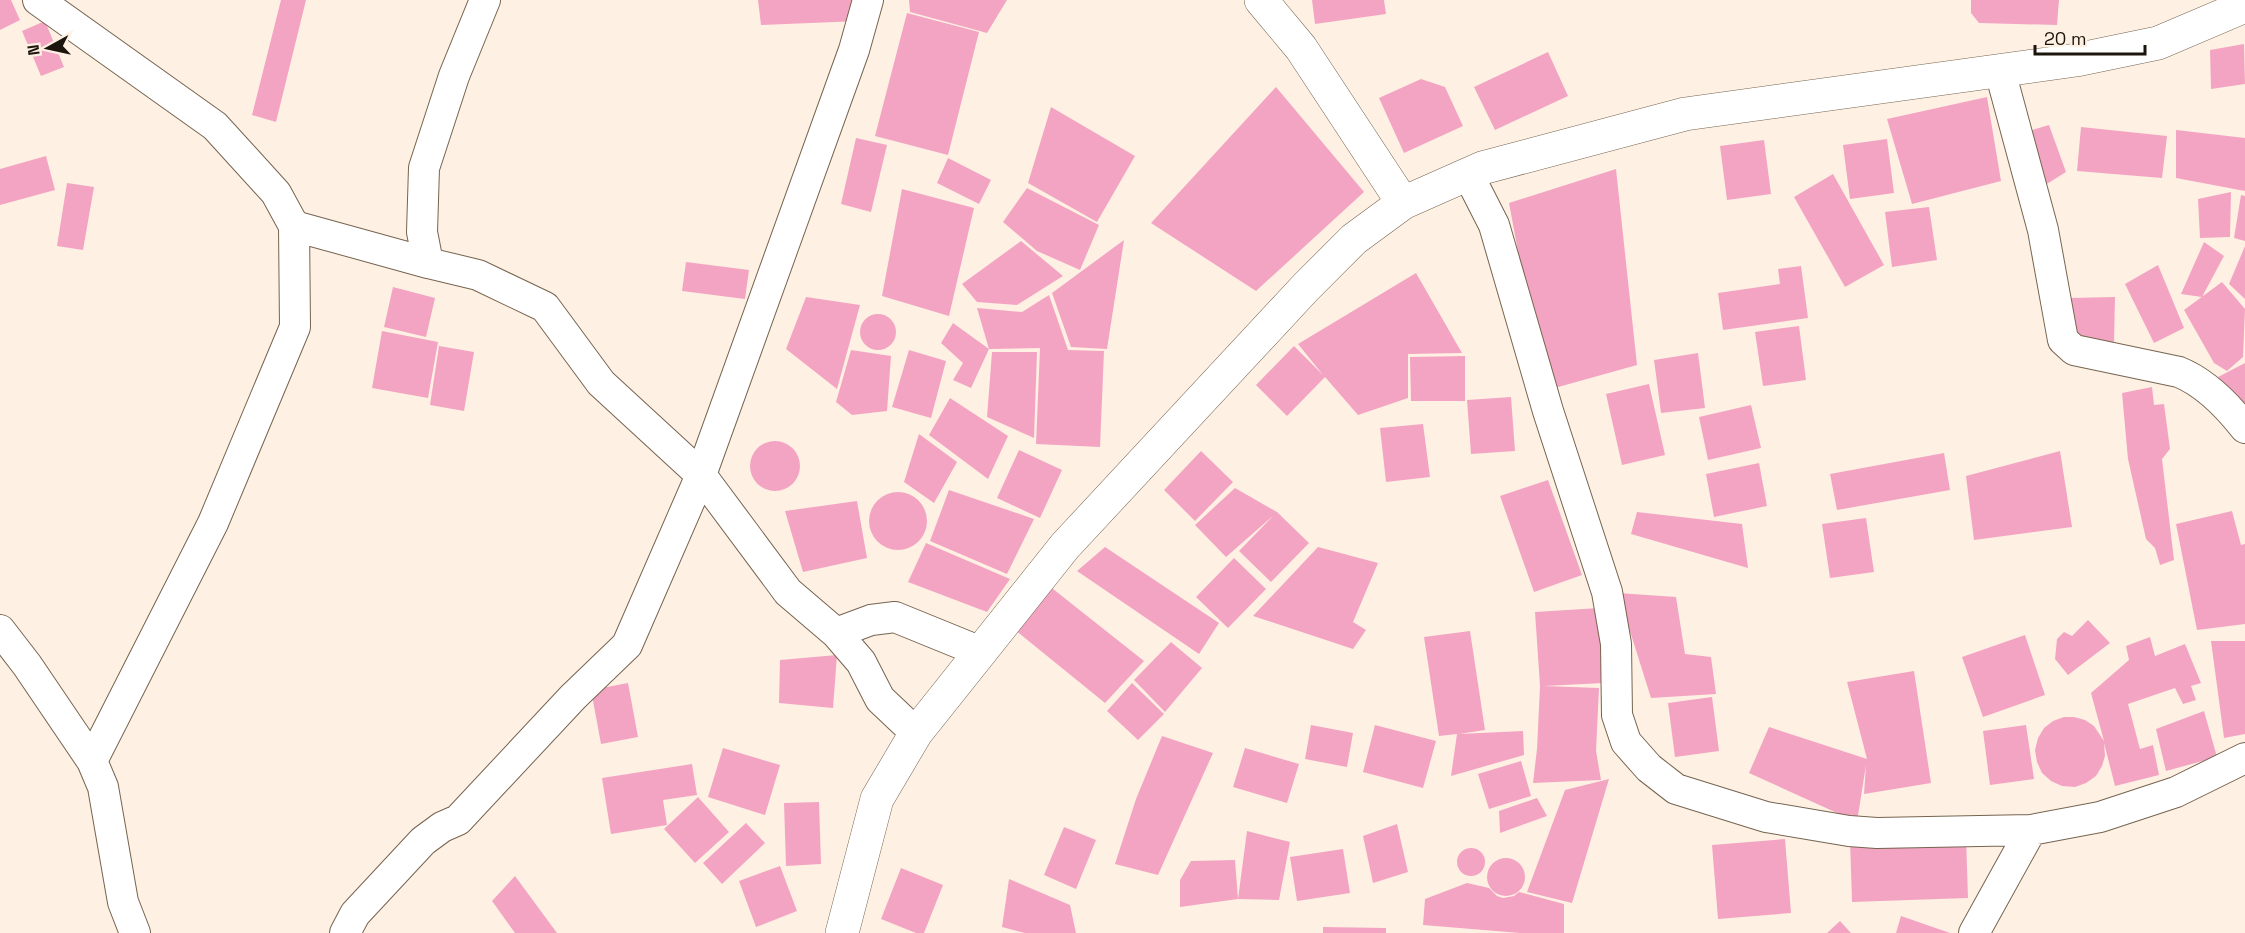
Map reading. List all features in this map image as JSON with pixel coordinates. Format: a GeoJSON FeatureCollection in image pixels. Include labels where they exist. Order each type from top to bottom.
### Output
{"type":"FeatureCollection","features":[{"type":"Feature","properties":{"kind":"street"},"geometry":{"type":"LineString","coordinates":[[38,0],[215,126],[276,193],[294,226],[295,327],[213,523],[92,761]]}},
{"type":"Feature","properties":{"kind":"street"},"geometry":{"type":"LineString","coordinates":[[428,263],[422,232],[424,168],[454,76],[485,0]]}},
{"type":"Feature","properties":{"kind":"street"},"geometry":{"type":"LineString","coordinates":[[345,933],[355,914],[423,841],[442,827],[458,820],[573,697],[627,645],[700,475],[854,50],[868,0]]}},
{"type":"Feature","properties":{"kind":"street"},"geometry":{"type":"LineString","coordinates":[[1261,0],[1301,48],[1404,203]]}},
{"type":"Feature","properties":{"kind":"street"},"geometry":{"type":"LineString","coordinates":[[842,933],[877,799],[916,733],[1065,546],[1354,239],[1404,203],[1468,174],[1503,162],[1685,114],[2076,60],[2158,43],[2245,6]]}},
{"type":"Feature","properties":{"kind":"street"},"geometry":{"type":"LineString","coordinates":[[2000,71],[2043,230],[2063,340],[2074,350],[2179,372],[2192,377],[2226,404],[2245,428]]}},
{"type":"Feature","properties":{"kind":"street"},"geometry":{"type":"LineString","coordinates":[[1468,174],[1494,225],[1548,411],[1607,592],[1616,644],[1617,716],[1626,741],[1649,768],[1676,789],[1766,817],[1850,831],[1877,833],[2031,830],[2100,817],[2176,792],[2245,758]]}},
{"type":"Feature","properties":{"kind":"street"},"geometry":{"type":"LineString","coordinates":[[294,226],[478,275],[545,307],[601,382],[700,475],[788,592],[836,633],[861,662],[880,699],[916,733]]}},
{"type":"Feature","properties":{"kind":"street"},"geometry":{"type":"LineString","coordinates":[[836,633],[870,620],[895,617],[981,652]]}},
{"type":"Feature","properties":{"kind":"street"},"geometry":{"type":"LineString","coordinates":[[0,630],[27,665],[92,761],[103,787],[123,902],[135,933]]}},
{"type":"Feature","properties":{"kind":"street"},"geometry":{"type":"LineString","coordinates":[[1974,933],[2031,830]]}},
{"type":"Feature","properties":{"kind":"building"},"geometry":{"type":"Polygon","coordinates":[[[0,0],[11,0],[20,20],[0,30],[0,0]]]}},
{"type":"Feature","properties":{"kind":"building"},"geometry":{"type":"Polygon","coordinates":[[[281,0],[306,0],[276,122],[252,115],[281,0]]]}},
{"type":"Feature","properties":{"kind":"building"},"geometry":{"type":"Polygon","coordinates":[[[758,0],[864,0],[859,21],[761,25],[758,0]]]}},
{"type":"Feature","properties":{"kind":"building"},"geometry":{"type":"Polygon","coordinates":[[[909,0],[1007,0],[987,33],[910,12],[909,0]]]}},
{"type":"Feature","properties":{"kind":"building"},"geometry":{"type":"Polygon","coordinates":[[[1312,0],[1384,0],[1386,14],[1315,24],[1312,0]]]}},
{"type":"Feature","properties":{"kind":"building"},"geometry":{"type":"Polygon","coordinates":[[[1971,0],[2059,0],[2057,25],[1979,23],[1971,13],[1971,0]]]}},
{"type":"Feature","properties":{"kind":"building"},"geometry":{"type":"Polygon","coordinates":[[[907,13],[979,32],[948,155],[875,136],[907,13]]]}},
{"type":"Feature","properties":{"kind":"building"},"geometry":{"type":"Polygon","coordinates":[[[45,21],[64,67],[41,76],[22,31],[45,21]]]}},
{"type":"Feature","properties":{"kind":"building"},"geometry":{"type":"Polygon","coordinates":[[[2244,44],[2245,84],[2211,89],[2210,50],[2244,44]]]}},
{"type":"Feature","properties":{"kind":"building"},"geometry":{"type":"Polygon","coordinates":[[[1548,52],[1568,96],[1495,130],[1474,87],[1548,52]]]}},
{"type":"Feature","properties":{"kind":"building"},"geometry":{"type":"Polygon","coordinates":[[[1421,79],[1445,87],[1463,126],[1404,153],[1379,98],[1421,79]]]}},
{"type":"Feature","properties":{"kind":"building"},"geometry":{"type":"Polygon","coordinates":[[[1276,87],[1364,192],[1256,291],[1151,223],[1276,87]]]}},
{"type":"Feature","properties":{"kind":"building"},"geometry":{"type":"Polygon","coordinates":[[[1987,97],[2001,181],[1912,204],[1887,119],[1987,97]]]}},
{"type":"Feature","properties":{"kind":"building"},"geometry":{"type":"Polygon","coordinates":[[[1051,107],[1135,156],[1097,222],[1028,183],[1051,107]]]}},
{"type":"Feature","properties":{"kind":"building"},"geometry":{"type":"Polygon","coordinates":[[[2049,125],[2066,172],[2042,187],[2025,132],[2049,125]]]}},
{"type":"Feature","properties":{"kind":"building"},"geometry":{"type":"Polygon","coordinates":[[[2081,127],[2167,136],[2162,178],[2077,171],[2081,127]]]}},
{"type":"Feature","properties":{"kind":"building"},"geometry":{"type":"Polygon","coordinates":[[[2176,130],[2245,138],[2245,191],[2176,178],[2176,130]]]}},
{"type":"Feature","properties":{"kind":"building"},"geometry":{"type":"Polygon","coordinates":[[[856,138],[887,145],[871,212],[841,204],[856,138]]]}},
{"type":"Feature","properties":{"kind":"building"},"geometry":{"type":"Polygon","coordinates":[[[1887,139],[1894,193],[1850,199],[1843,145],[1887,139]]]}},
{"type":"Feature","properties":{"kind":"building"},"geometry":{"type":"Polygon","coordinates":[[[1764,140],[1771,194],[1727,200],[1720,146],[1764,140]]]}},
{"type":"Feature","properties":{"kind":"building"},"geometry":{"type":"Polygon","coordinates":[[[46,156],[55,190],[0,205],[0,169],[46,156]]]}},
{"type":"Feature","properties":{"kind":"building"},"geometry":{"type":"Polygon","coordinates":[[[948,158],[991,180],[979,204],[937,183],[948,158]]]}},
{"type":"Feature","properties":{"kind":"building"},"geometry":{"type":"Polygon","coordinates":[[[1616,169],[1637,365],[1544,391],[1509,203],[1616,169]]]}},
{"type":"Feature","properties":{"kind":"building"},"geometry":{"type":"Polygon","coordinates":[[[1833,174],[1884,265],[1845,287],[1794,197],[1833,174]]]}},
{"type":"Feature","properties":{"kind":"building"},"geometry":{"type":"Polygon","coordinates":[[[67,183],[94,187],[83,250],[57,246],[67,183]]]}},
{"type":"Feature","properties":{"kind":"building"},"geometry":{"type":"Polygon","coordinates":[[[1027,188],[1099,225],[1080,270],[1037,251],[1003,222],[1027,188]]]}},
{"type":"Feature","properties":{"kind":"building"},"geometry":{"type":"Polygon","coordinates":[[[902,189],[974,208],[949,316],[882,296],[902,189]]]}},
{"type":"Feature","properties":{"kind":"building"},"geometry":{"type":"Polygon","coordinates":[[[2231,192],[2230,237],[2200,238],[2198,199],[2231,192]]]}},
{"type":"Feature","properties":{"kind":"building"},"geometry":{"type":"Polygon","coordinates":[[[2241,195],[2245,196],[2245,241],[2234,238],[2241,195]]]}},
{"type":"Feature","properties":{"kind":"building"},"geometry":{"type":"Polygon","coordinates":[[[1929,207],[1937,260],[1892,267],[1885,212],[1929,207]]]}},
{"type":"Feature","properties":{"kind":"building"},"geometry":{"type":"Polygon","coordinates":[[[1124,240],[1107,349],[1071,347],[1052,293],[1124,240]]]}},
{"type":"Feature","properties":{"kind":"building"},"geometry":{"type":"Polygon","coordinates":[[[1021,241],[1063,276],[1017,305],[977,302],[962,284],[1021,241]]]}},
{"type":"Feature","properties":{"kind":"building"},"geometry":{"type":"Polygon","coordinates":[[[2204,242],[2224,256],[2202,297],[2181,294],[2204,242]]]}},
{"type":"Feature","properties":{"kind":"building"},"geometry":{"type":"Polygon","coordinates":[[[2245,246],[2245,299],[2229,284],[2245,246]]]}},
{"type":"Feature","properties":{"kind":"building"},"geometry":{"type":"Polygon","coordinates":[[[686,262],[749,270],[745,299],[682,291],[686,262]]]}},
{"type":"Feature","properties":{"kind":"building"},"geometry":{"type":"Polygon","coordinates":[[[2158,265],[2184,328],[2154,343],[2125,284],[2158,265]]]}},
{"type":"Feature","properties":{"kind":"building"},"geometry":{"type":"Polygon","coordinates":[[[1801,266],[1808,318],[1723,330],[1718,293],[1780,284],[1778,269],[1801,266]]]}},
{"type":"Feature","properties":{"kind":"building"},"geometry":{"type":"Polygon","coordinates":[[[1416,273],[1462,353],[1408,354],[1408,398],[1358,415],[1325,377],[1287,416],[1256,385],[1294,346],[1323,375],[1298,344],[1416,273]]]}},
{"type":"Feature","properties":{"kind":"building"},"geometry":{"type":"Polygon","coordinates":[[[2222,282],[2245,309],[2243,357],[2227,371],[2214,363],[2184,310],[2222,282]]]}},
{"type":"Feature","properties":{"kind":"building"},"geometry":{"type":"Polygon","coordinates":[[[393,287],[435,298],[426,337],[384,327],[393,287]]]}},
{"type":"Feature","properties":{"kind":"building"},"geometry":{"type":"Polygon","coordinates":[[[1049,295],[1068,350],[1104,351],[1100,447],[1036,444],[1040,348],[989,349],[977,308],[1022,312],[1049,295]]]}},
{"type":"Feature","properties":{"kind":"building"},"geometry":{"type":"Polygon","coordinates":[[[806,297],[860,305],[837,389],[786,349],[806,297]]]}},
{"type":"Feature","properties":{"kind":"building"},"geometry":{"type":"Polygon","coordinates":[[[2115,297],[2114,343],[2083,345],[2069,326],[2069,298],[2115,297]]]}},
{"type":"Feature","properties":{"kind":"building"},"geometry":{"type":"Polygon","coordinates":[[[878,314],[891,319],[896,332],[891,345],[878,350],[865,345],[860,332],[865,319],[878,314]]]}},
{"type":"Feature","properties":{"kind":"building"},"geometry":{"type":"Polygon","coordinates":[[[953,323],[989,349],[971,388],[953,380],[963,363],[941,343],[953,323]]]}},
{"type":"Feature","properties":{"kind":"building"},"geometry":{"type":"Polygon","coordinates":[[[1799,326],[1806,380],[1763,386],[1755,332],[1799,326]]]}},
{"type":"Feature","properties":{"kind":"building"},"geometry":{"type":"Polygon","coordinates":[[[382,331],[438,342],[428,398],[372,388],[382,331]]]}},
{"type":"Feature","properties":{"kind":"building"},"geometry":{"type":"Polygon","coordinates":[[[439,346],[474,352],[464,411],[430,405],[439,346]]]}},
{"type":"Feature","properties":{"kind":"building"},"geometry":{"type":"Polygon","coordinates":[[[851,350],[891,356],[887,411],[852,415],[836,402],[851,350]]]}},
{"type":"Feature","properties":{"kind":"building"},"geometry":{"type":"Polygon","coordinates":[[[909,350],[946,361],[931,418],[892,407],[909,350]]]}},
{"type":"Feature","properties":{"kind":"building"},"geometry":{"type":"Polygon","coordinates":[[[992,352],[1037,352],[1034,438],[987,417],[992,352]]]}},
{"type":"Feature","properties":{"kind":"building"},"geometry":{"type":"Polygon","coordinates":[[[1698,353],[1705,408],[1661,413],[1654,360],[1698,353]]]}},
{"type":"Feature","properties":{"kind":"building"},"geometry":{"type":"Polygon","coordinates":[[[1465,356],[1465,401],[1411,401],[1410,357],[1465,356]]]}},
{"type":"Feature","properties":{"kind":"building"},"geometry":{"type":"Polygon","coordinates":[[[2245,363],[2245,410],[2218,377],[2245,363]]]}},
{"type":"Feature","properties":{"kind":"building"},"geometry":{"type":"Polygon","coordinates":[[[1649,384],[1665,455],[1622,465],[1606,394],[1649,384]]]}},
{"type":"Feature","properties":{"kind":"building"},"geometry":{"type":"Polygon","coordinates":[[[2152,387],[2154,405],[2164,404],[2170,449],[2162,459],[2174,560],[2160,565],[2155,548],[2146,539],[2128,459],[2122,393],[2152,387]]]}},
{"type":"Feature","properties":{"kind":"building"},"geometry":{"type":"Polygon","coordinates":[[[1511,397],[1515,451],[1471,454],[1467,400],[1511,397]]]}},
{"type":"Feature","properties":{"kind":"building"},"geometry":{"type":"Polygon","coordinates":[[[950,398],[1008,436],[988,479],[929,435],[950,398]]]}},
{"type":"Feature","properties":{"kind":"building"},"geometry":{"type":"Polygon","coordinates":[[[1751,405],[1761,448],[1708,460],[1699,417],[1751,405]]]}},
{"type":"Feature","properties":{"kind":"building"},"geometry":{"type":"Polygon","coordinates":[[[1423,424],[1430,477],[1386,482],[1380,428],[1423,424]]]}},
{"type":"Feature","properties":{"kind":"building"},"geometry":{"type":"Polygon","coordinates":[[[919,434],[957,462],[934,503],[904,482],[919,434]]]}},
{"type":"Feature","properties":{"kind":"building"},"geometry":{"type":"Polygon","coordinates":[[[775,441],[784,443],[795,452],[800,466],[798,475],[789,486],[775,491],[766,489],[755,480],[750,466],[752,457],[761,446],[775,441]]]}},
{"type":"Feature","properties":{"kind":"building"},"geometry":{"type":"Polygon","coordinates":[[[1019,450],[1062,470],[1040,518],[997,498],[1019,450]]]}},
{"type":"Feature","properties":{"kind":"building"},"geometry":{"type":"Polygon","coordinates":[[[1201,451],[1233,482],[1195,521],[1164,490],[1201,451]]]}},
{"type":"Feature","properties":{"kind":"building"},"geometry":{"type":"Polygon","coordinates":[[[2060,451],[2072,527],[1974,540],[1966,476],[2060,451]]]}},
{"type":"Feature","properties":{"kind":"building"},"geometry":{"type":"Polygon","coordinates":[[[1944,453],[1950,490],[1837,510],[1830,474],[1944,453]]]}},
{"type":"Feature","properties":{"kind":"building"},"geometry":{"type":"Polygon","coordinates":[[[1759,463],[1767,506],[1714,517],[1706,474],[1759,463]]]}},
{"type":"Feature","properties":{"kind":"building"},"geometry":{"type":"Polygon","coordinates":[[[1548,480],[1582,575],[1534,592],[1500,496],[1548,480]]]}},
{"type":"Feature","properties":{"kind":"building"},"geometry":{"type":"Polygon","coordinates":[[[1235,488],[1277,512],[1309,543],[1271,582],[1239,551],[1273,516],[1226,557],[1195,525],[1235,488]]]}},
{"type":"Feature","properties":{"kind":"building"},"geometry":{"type":"Polygon","coordinates":[[[949,490],[1034,519],[1007,574],[930,541],[949,490]]]}},
{"type":"Feature","properties":{"kind":"building"},"geometry":{"type":"Polygon","coordinates":[[[892,492],[904,492],[919,500],[927,515],[927,527],[919,542],[904,550],[892,550],[877,542],[869,527],[869,515],[877,500],[892,492]]]}},
{"type":"Feature","properties":{"kind":"building"},"geometry":{"type":"Polygon","coordinates":[[[857,501],[867,558],[803,572],[785,511],[857,501]]]}},
{"type":"Feature","properties":{"kind":"building"},"geometry":{"type":"Polygon","coordinates":[[[2232,511],[2241,545],[2245,544],[2245,624],[2197,630],[2176,524],[2232,511]]]}},
{"type":"Feature","properties":{"kind":"building"},"geometry":{"type":"Polygon","coordinates":[[[1637,512],[1742,524],[1748,568],[1631,534],[1637,512]]]}},
{"type":"Feature","properties":{"kind":"building"},"geometry":{"type":"Polygon","coordinates":[[[1866,518],[1874,572],[1830,578],[1822,524],[1866,518]]]}},
{"type":"Feature","properties":{"kind":"building"},"geometry":{"type":"Polygon","coordinates":[[[926,543],[1010,579],[987,612],[908,582],[926,543]]]}},
{"type":"Feature","properties":{"kind":"building"},"geometry":{"type":"Polygon","coordinates":[[[1105,547],[1219,623],[1199,654],[1077,571],[1105,547]]]}},
{"type":"Feature","properties":{"kind":"building"},"geometry":{"type":"Polygon","coordinates":[[[1318,547],[1378,563],[1353,622],[1366,630],[1353,649],[1253,616],[1318,547]]]}},
{"type":"Feature","properties":{"kind":"building"},"geometry":{"type":"Polygon","coordinates":[[[1234,558],[1266,589],[1228,628],[1196,597],[1234,558]]]}},
{"type":"Feature","properties":{"kind":"building"},"geometry":{"type":"Polygon","coordinates":[[[1048,585],[1144,661],[1105,703],[1014,629],[1048,585]]]}},
{"type":"Feature","properties":{"kind":"building"},"geometry":{"type":"Polygon","coordinates":[[[1618,593],[1676,597],[1685,654],[1711,657],[1716,694],[1651,698],[1618,593]]]}},
{"type":"Feature","properties":{"kind":"building"},"geometry":{"type":"Polygon","coordinates":[[[1599,608],[1604,683],[1544,686],[1599,688],[1596,751],[1601,780],[1533,783],[1540,686],[1535,612],[1599,608]]]}},
{"type":"Feature","properties":{"kind":"building"},"geometry":{"type":"Polygon","coordinates":[[[2088,620],[2110,643],[2068,675],[2055,659],[2057,639],[2064,632],[2072,636],[2088,620]]]}},
{"type":"Feature","properties":{"kind":"building"},"geometry":{"type":"Polygon","coordinates":[[[1470,631],[1485,730],[1459,734],[1523,731],[1524,755],[1451,776],[1457,734],[1439,736],[1424,637],[1470,631]]]}},
{"type":"Feature","properties":{"kind":"building"},"geometry":{"type":"Polygon","coordinates":[[[2025,635],[2045,695],[1983,717],[1962,657],[2025,635]]]}},
{"type":"Feature","properties":{"kind":"building"},"geometry":{"type":"Polygon","coordinates":[[[2150,637],[2155,656],[2185,644],[2201,683],[2191,686],[2196,700],[2183,704],[2175,688],[2128,704],[2140,749],[2153,745],[2159,775],[2115,786],[2104,743],[2105,756],[2096,776],[2075,787],[2062,786],[2051,781],[2042,773],[2035,750],[2044,728],[2053,721],[2064,717],[2074,717],[2094,726],[2104,741],[2091,693],[2129,660],[2126,646],[2150,637]]]}},
{"type":"Feature","properties":{"kind":"building"},"geometry":{"type":"Polygon","coordinates":[[[2211,641],[2245,641],[2245,734],[2224,738],[2211,641]]]}},
{"type":"Feature","properties":{"kind":"building"},"geometry":{"type":"Polygon","coordinates":[[[1171,642],[1202,668],[1165,712],[1134,680],[1171,642]]]}},
{"type":"Feature","properties":{"kind":"building"},"geometry":{"type":"Polygon","coordinates":[[[837,655],[833,708],[779,703],[780,660],[837,655]]]}},
{"type":"Feature","properties":{"kind":"building"},"geometry":{"type":"Polygon","coordinates":[[[1914,671],[1931,783],[1864,794],[1866,765],[1857,822],[1749,773],[1769,727],[1867,759],[1847,682],[1914,671]]]}},
{"type":"Feature","properties":{"kind":"building"},"geometry":{"type":"Polygon","coordinates":[[[628,683],[638,737],[601,744],[591,690],[628,683]]]}},
{"type":"Feature","properties":{"kind":"building"},"geometry":{"type":"Polygon","coordinates":[[[1132,683],[1164,714],[1138,740],[1107,711],[1132,683]]]}},
{"type":"Feature","properties":{"kind":"building"},"geometry":{"type":"Polygon","coordinates":[[[1712,697],[1719,751],[1675,757],[1668,703],[1712,697]]]}},
{"type":"Feature","properties":{"kind":"building"},"geometry":{"type":"Polygon","coordinates":[[[2204,711],[2217,757],[2166,771],[2156,729],[2204,711]]]}},
{"type":"Feature","properties":{"kind":"building"},"geometry":{"type":"Polygon","coordinates":[[[1311,725],[1353,733],[1347,767],[1305,759],[1311,725]]]}},
{"type":"Feature","properties":{"kind":"building"},"geometry":{"type":"Polygon","coordinates":[[[1375,725],[1436,741],[1423,788],[1363,772],[1375,725]]]}},
{"type":"Feature","properties":{"kind":"building"},"geometry":{"type":"Polygon","coordinates":[[[2026,725],[2034,779],[1990,785],[1983,731],[2026,725]]]}},
{"type":"Feature","properties":{"kind":"building"},"geometry":{"type":"Polygon","coordinates":[[[1162,736],[1213,753],[1158,875],[1115,864],[1136,799],[1162,736]]]}},
{"type":"Feature","properties":{"kind":"building"},"geometry":{"type":"Polygon","coordinates":[[[723,748],[780,765],[765,815],[708,797],[723,748]]]}},
{"type":"Feature","properties":{"kind":"building"},"geometry":{"type":"Polygon","coordinates":[[[1245,748],[1299,764],[1287,803],[1233,787],[1245,748]]]}},
{"type":"Feature","properties":{"kind":"building"},"geometry":{"type":"Polygon","coordinates":[[[1521,761],[1531,796],[1489,809],[1478,774],[1521,761]]]}},
{"type":"Feature","properties":{"kind":"building"},"geometry":{"type":"Polygon","coordinates":[[[692,764],[697,795],[663,800],[667,825],[611,834],[602,778],[692,764]]]}},
{"type":"Feature","properties":{"kind":"building"},"geometry":{"type":"Polygon","coordinates":[[[1609,779],[1572,903],[1527,892],[1565,790],[1609,779]]]}},
{"type":"Feature","properties":{"kind":"building"},"geometry":{"type":"Polygon","coordinates":[[[698,797],[729,832],[695,863],[664,829],[698,797]]]}},
{"type":"Feature","properties":{"kind":"building"},"geometry":{"type":"Polygon","coordinates":[[[1537,798],[1547,816],[1500,833],[1499,811],[1537,798]]]}},
{"type":"Feature","properties":{"kind":"building"},"geometry":{"type":"Polygon","coordinates":[[[819,802],[821,864],[786,866],[784,803],[819,802]]]}},
{"type":"Feature","properties":{"kind":"building"},"geometry":{"type":"Polygon","coordinates":[[[746,823],[765,843],[722,884],[703,863],[746,823]]]}},
{"type":"Feature","properties":{"kind":"building"},"geometry":{"type":"Polygon","coordinates":[[[1397,824],[1408,872],[1373,883],[1363,836],[1397,824]]]}},
{"type":"Feature","properties":{"kind":"building"},"geometry":{"type":"Polygon","coordinates":[[[1064,827],[1096,840],[1076,889],[1044,875],[1064,827]]]}},
{"type":"Feature","properties":{"kind":"building"},"geometry":{"type":"Polygon","coordinates":[[[1247,831],[1290,842],[1279,900],[1238,899],[1247,831]]]}},
{"type":"Feature","properties":{"kind":"building"},"geometry":{"type":"Polygon","coordinates":[[[1966,836],[1968,898],[1852,902],[1850,840],[1966,836]]]}},
{"type":"Feature","properties":{"kind":"building"},"geometry":{"type":"Polygon","coordinates":[[[1785,839],[1791,913],[1718,919],[1712,845],[1785,839]]]}},
{"type":"Feature","properties":{"kind":"building"},"geometry":{"type":"Polygon","coordinates":[[[1471,848],[1481,852],[1485,862],[1481,872],[1471,876],[1461,872],[1457,862],[1461,852],[1471,848]]]}},
{"type":"Feature","properties":{"kind":"building"},"geometry":{"type":"Polygon","coordinates":[[[1343,849],[1350,893],[1297,901],[1290,857],[1343,849]]]}},
{"type":"Feature","properties":{"kind":"building"},"geometry":{"type":"Polygon","coordinates":[[[1506,858],[1513,859],[1519,864],[1524,870],[1524,884],[1519,890],[1513,895],[1506,896],[1499,895],[1493,890],[1488,884],[1487,877],[1488,870],[1493,864],[1499,859],[1506,858]]]}},
{"type":"Feature","properties":{"kind":"building"},"geometry":{"type":"Polygon","coordinates":[[[1235,860],[1238,899],[1180,907],[1180,880],[1191,861],[1235,860]]]}},
{"type":"Feature","properties":{"kind":"building"},"geometry":{"type":"Polygon","coordinates":[[[780,866],[797,911],[756,927],[739,881],[780,866]]]}},
{"type":"Feature","properties":{"kind":"building"},"geometry":{"type":"Polygon","coordinates":[[[901,868],[943,885],[924,933],[916,933],[881,919],[901,868]]]}},
{"type":"Feature","properties":{"kind":"building"},"geometry":{"type":"Polygon","coordinates":[[[515,876],[557,933],[515,933],[492,901],[515,876]]]}},
{"type":"Feature","properties":{"kind":"building"},"geometry":{"type":"Polygon","coordinates":[[[1009,879],[1070,905],[1076,933],[1025,933],[1002,927],[1009,879]]]}},
{"type":"Feature","properties":{"kind":"building"},"geometry":{"type":"Polygon","coordinates":[[[1467,883],[1489,888],[1497,896],[1503,898],[1514,896],[1519,892],[1564,904],[1564,933],[1520,933],[1423,925],[1425,899],[1467,883]]]}},
{"type":"Feature","properties":{"kind":"building"},"geometry":{"type":"Polygon","coordinates":[[[1901,916],[1950,933],[1896,933],[1901,916]]]}},
{"type":"Feature","properties":{"kind":"building"},"geometry":{"type":"Polygon","coordinates":[[[1840,921],[1851,933],[1827,933],[1840,921]]]}},
{"type":"Feature","properties":{"kind":"building"},"geometry":{"type":"Polygon","coordinates":[[[1323,927],[1386,928],[1386,933],[1323,933],[1323,927]]]}}]}
